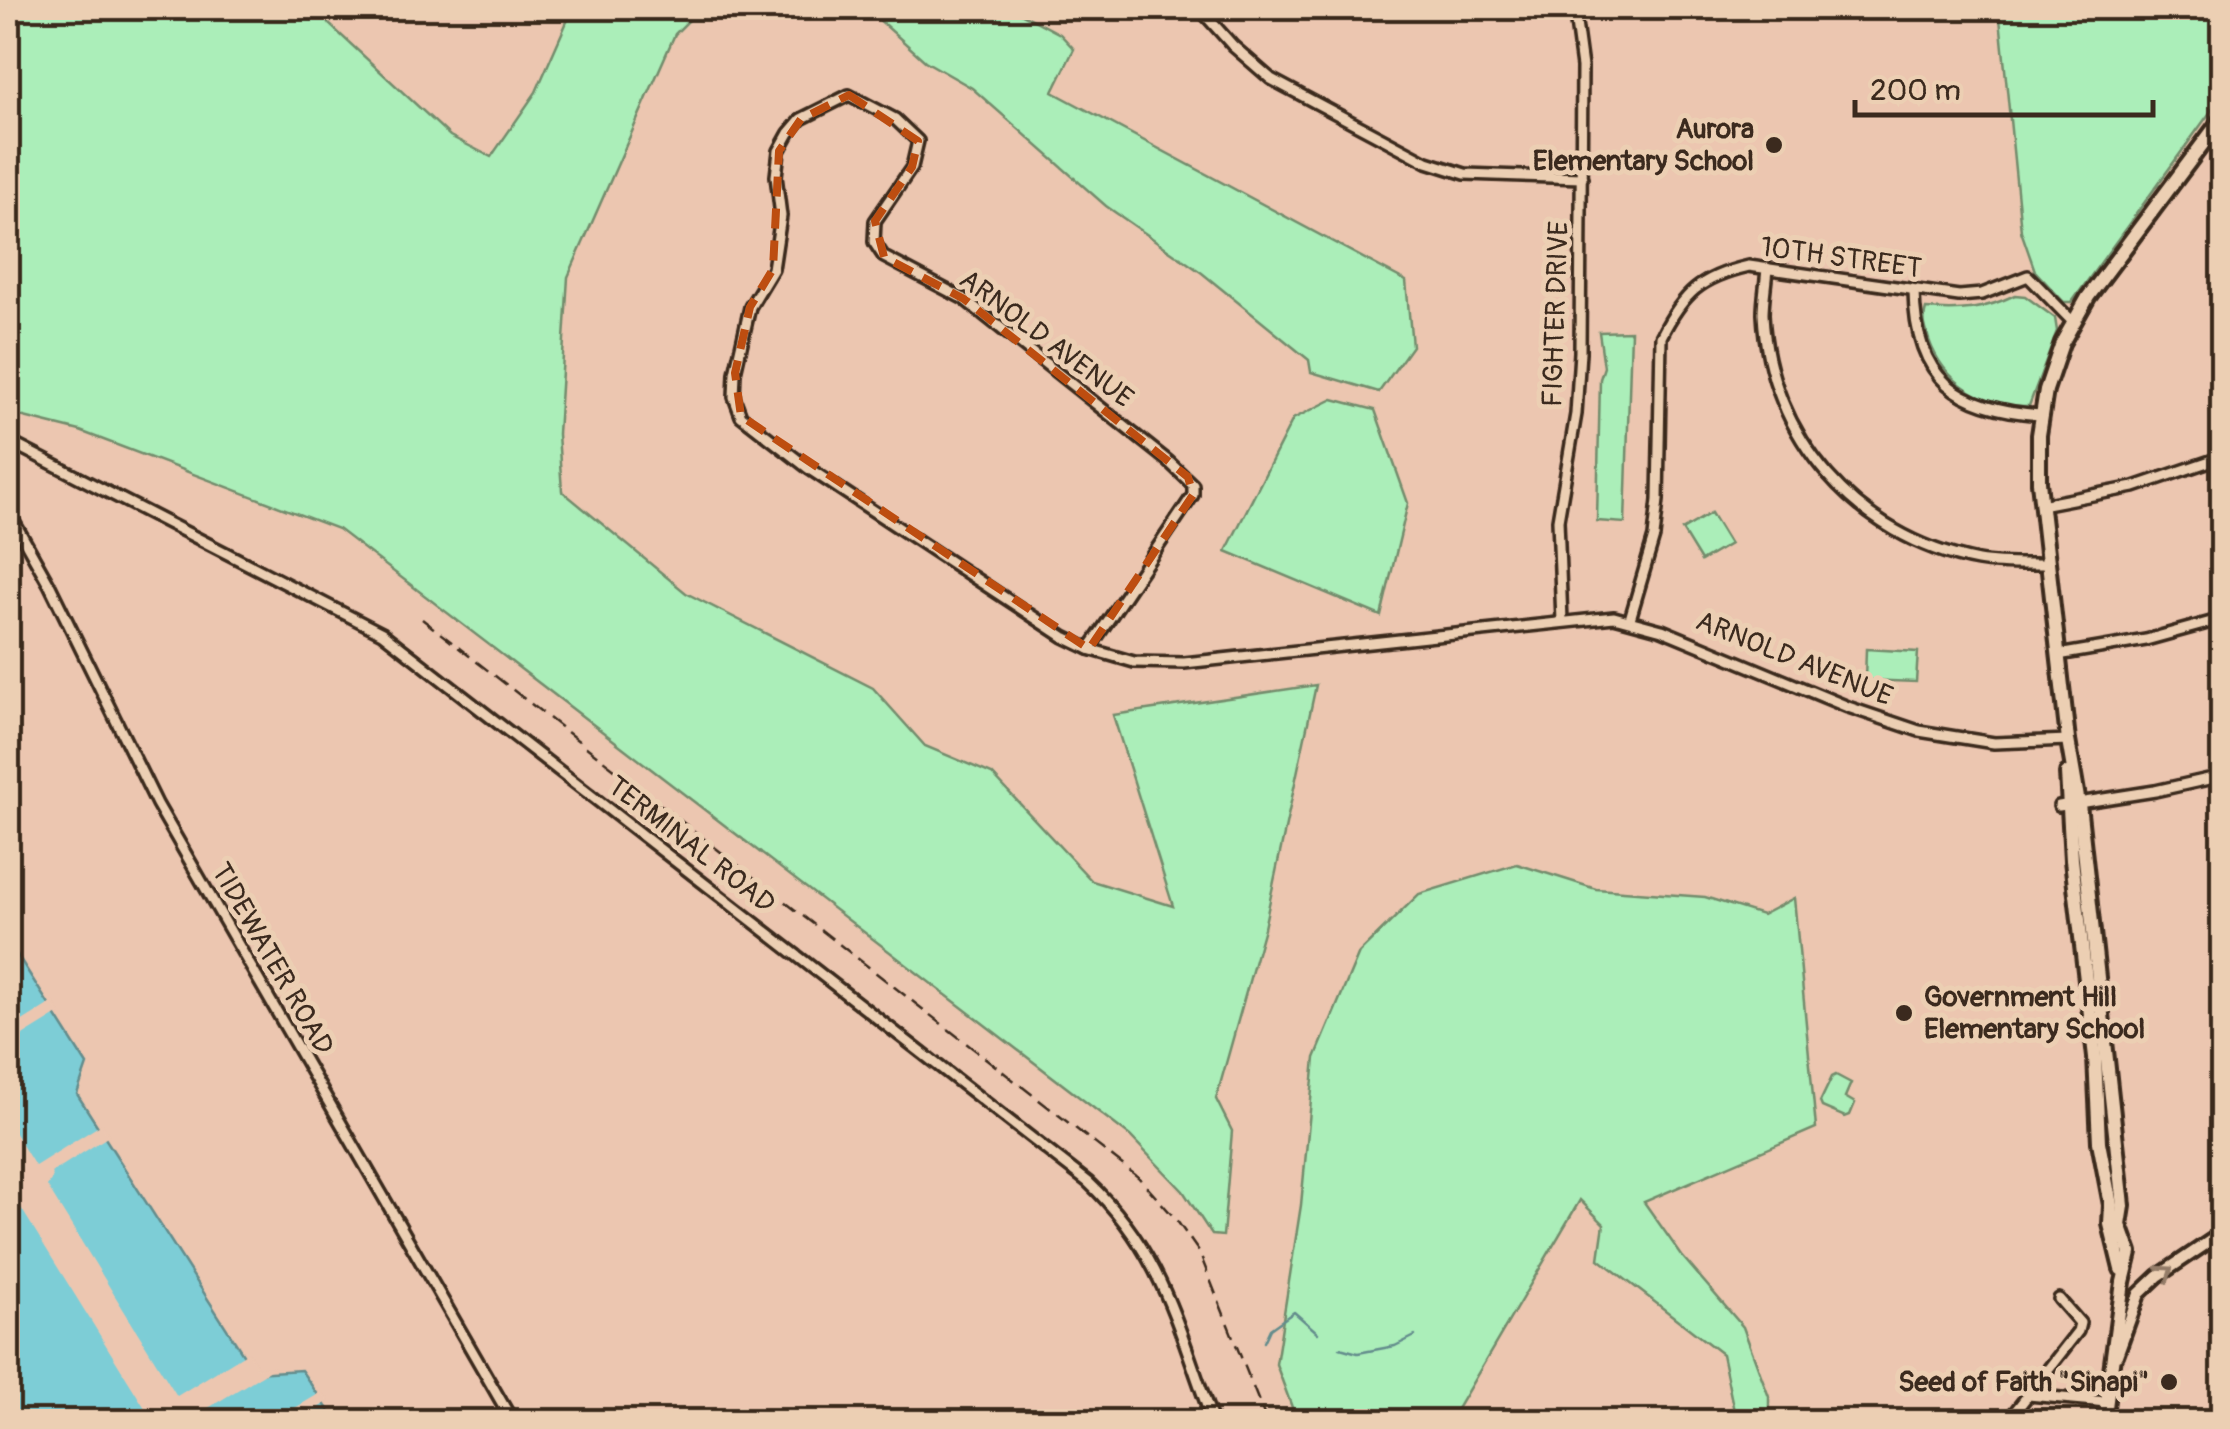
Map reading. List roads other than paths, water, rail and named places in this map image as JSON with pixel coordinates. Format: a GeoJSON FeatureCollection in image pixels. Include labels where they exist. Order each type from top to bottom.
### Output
{"type":"FeatureCollection","features":[{"type":"Feature","properties":{"kind":"main road"},"geometry":{"type":"LineString","coordinates":[[2104,1422],[2130,1252],[2120,1224],[2123,1206],[2069,805],[2068,740],[2041,504],[2041,415],[2053,366],[2073,322],[2222,118]]}},
{"type":"Feature","properties":{"kind":"street"},"geometry":{"type":"LineString","coordinates":[[1199,8],[1271,80],[1428,162],[1465,174],[1582,178]]}},
{"type":"Feature","properties":{"kind":"street","name":"FIGHTER DRIVE"},"geometry":{"type":"LineString","coordinates":[[1562,621],[1558,520],[1580,384],[1582,67],[1574,8]]}},
{"type":"Feature","properties":{"kind":"street","name":"ARNOLD AVENUE"},"geometry":{"type":"LineString","coordinates":[[1089,649],[1193,495],[1193,485],[1158,452],[964,299],[884,257],[874,242],[875,221],[912,167],[918,141],[896,119],[848,95],[801,119],[779,151],[776,176],[781,216],[774,269],[750,307],[734,373],[734,397],[741,416],[808,468],[1064,637],[1089,649],[1134,662],[1184,663],[1614,617],[1630,619],[1848,707],[1918,731],[1994,743],[2068,740]]}},
{"type":"Feature","properties":{"kind":"street","name":"10TH STREET"},"geometry":{"type":"LineString","coordinates":[[1630,619],[1654,537],[1661,337],[1672,314],[1701,283],[1719,273],[1749,266],[1940,295],[1982,294],[2028,276],[2073,322]]}},
{"type":"Feature","properties":{"kind":"street"},"geometry":{"type":"LineString","coordinates":[[1767,268],[1763,312],[1770,364],[1780,396],[1813,459],[1840,490],[1870,516],[1940,552],[1980,561],[2047,564]]}},
{"type":"Feature","properties":{"kind":"street"},"geometry":{"type":"LineString","coordinates":[[1914,291],[1918,337],[1943,380],[1983,407],[2041,415]]}},
{"type":"Feature","properties":{"kind":"street","name":"TERMINAL ROAD"},"geometry":{"type":"LineString","coordinates":[[8,441],[382,633],[1088,1182],[1116,1208],[1158,1274],[1212,1422]]}},
{"type":"Feature","properties":{"kind":"street"},"geometry":{"type":"LineString","coordinates":[[2041,504],[2134,487],[2222,458]]}},
{"type":"Feature","properties":{"kind":"street","name":"TIDEWATER ROAD"},"geometry":{"type":"LineString","coordinates":[[8,511],[49,584],[166,820],[514,1422]]}},
{"type":"Feature","properties":{"kind":"street"},"geometry":{"type":"LineString","coordinates":[[2058,655],[2146,640],[2222,619]]}},
{"type":"Feature","properties":{"kind":"street"},"geometry":{"type":"LineString","coordinates":[[2069,805],[2222,776]]}},
{"type":"Feature","properties":{"kind":"street"},"geometry":{"type":"LineString","coordinates":[[2113,1367],[2138,1294],[2222,1232]]}},
{"type":"Feature","properties":{"kind":"street"},"geometry":{"type":"LineString","coordinates":[[2007,1422],[2078,1331],[2080,1323],[2059,1299]]}},
{"type":"Feature","properties":{"kind":"street"},"geometry":{"type":"LineString","coordinates":[[2028,1394],[2107,1402]]}},
{"type":"Feature","properties":{"kind":"water"},"geometry":{"type":"Polygon","coordinates":[[[8,940],[87,1065],[77,1094],[255,1373],[301,1370],[336,1421],[8,1421],[8,940]]]}},
{"type":"Feature","properties":{"kind":"waterway"},"geometry":{"type":"LineString","coordinates":[[1264,1342],[1270,1329],[1294,1312],[1318,1333]]}},
{"type":"Feature","properties":{"kind":"waterway"},"geometry":{"type":"LineString","coordinates":[[1340,1348],[1358,1353],[1395,1346],[1415,1336]]}},
{"type":"Feature","properties":{"kind":"railway"},"geometry":{"type":"LineString","coordinates":[[422,619],[1138,1177],[1199,1252],[1267,1422]]}},
{"type":"Feature","properties":{"kind":"place","name":"Aurora Elementary School"},"geometry":{"type":"Point","coordinates":[1774,145]}},
{"type":"Feature","properties":{"kind":"place","name":"Government Hill Elementary School"},"geometry":{"type":"Point","coordinates":[1904,1013]}},
{"type":"Feature","properties":{"kind":"place","name":"Seed of Faith \"Sinapi\""},"geometry":{"type":"Point","coordinates":[2169,1382]}}]}
